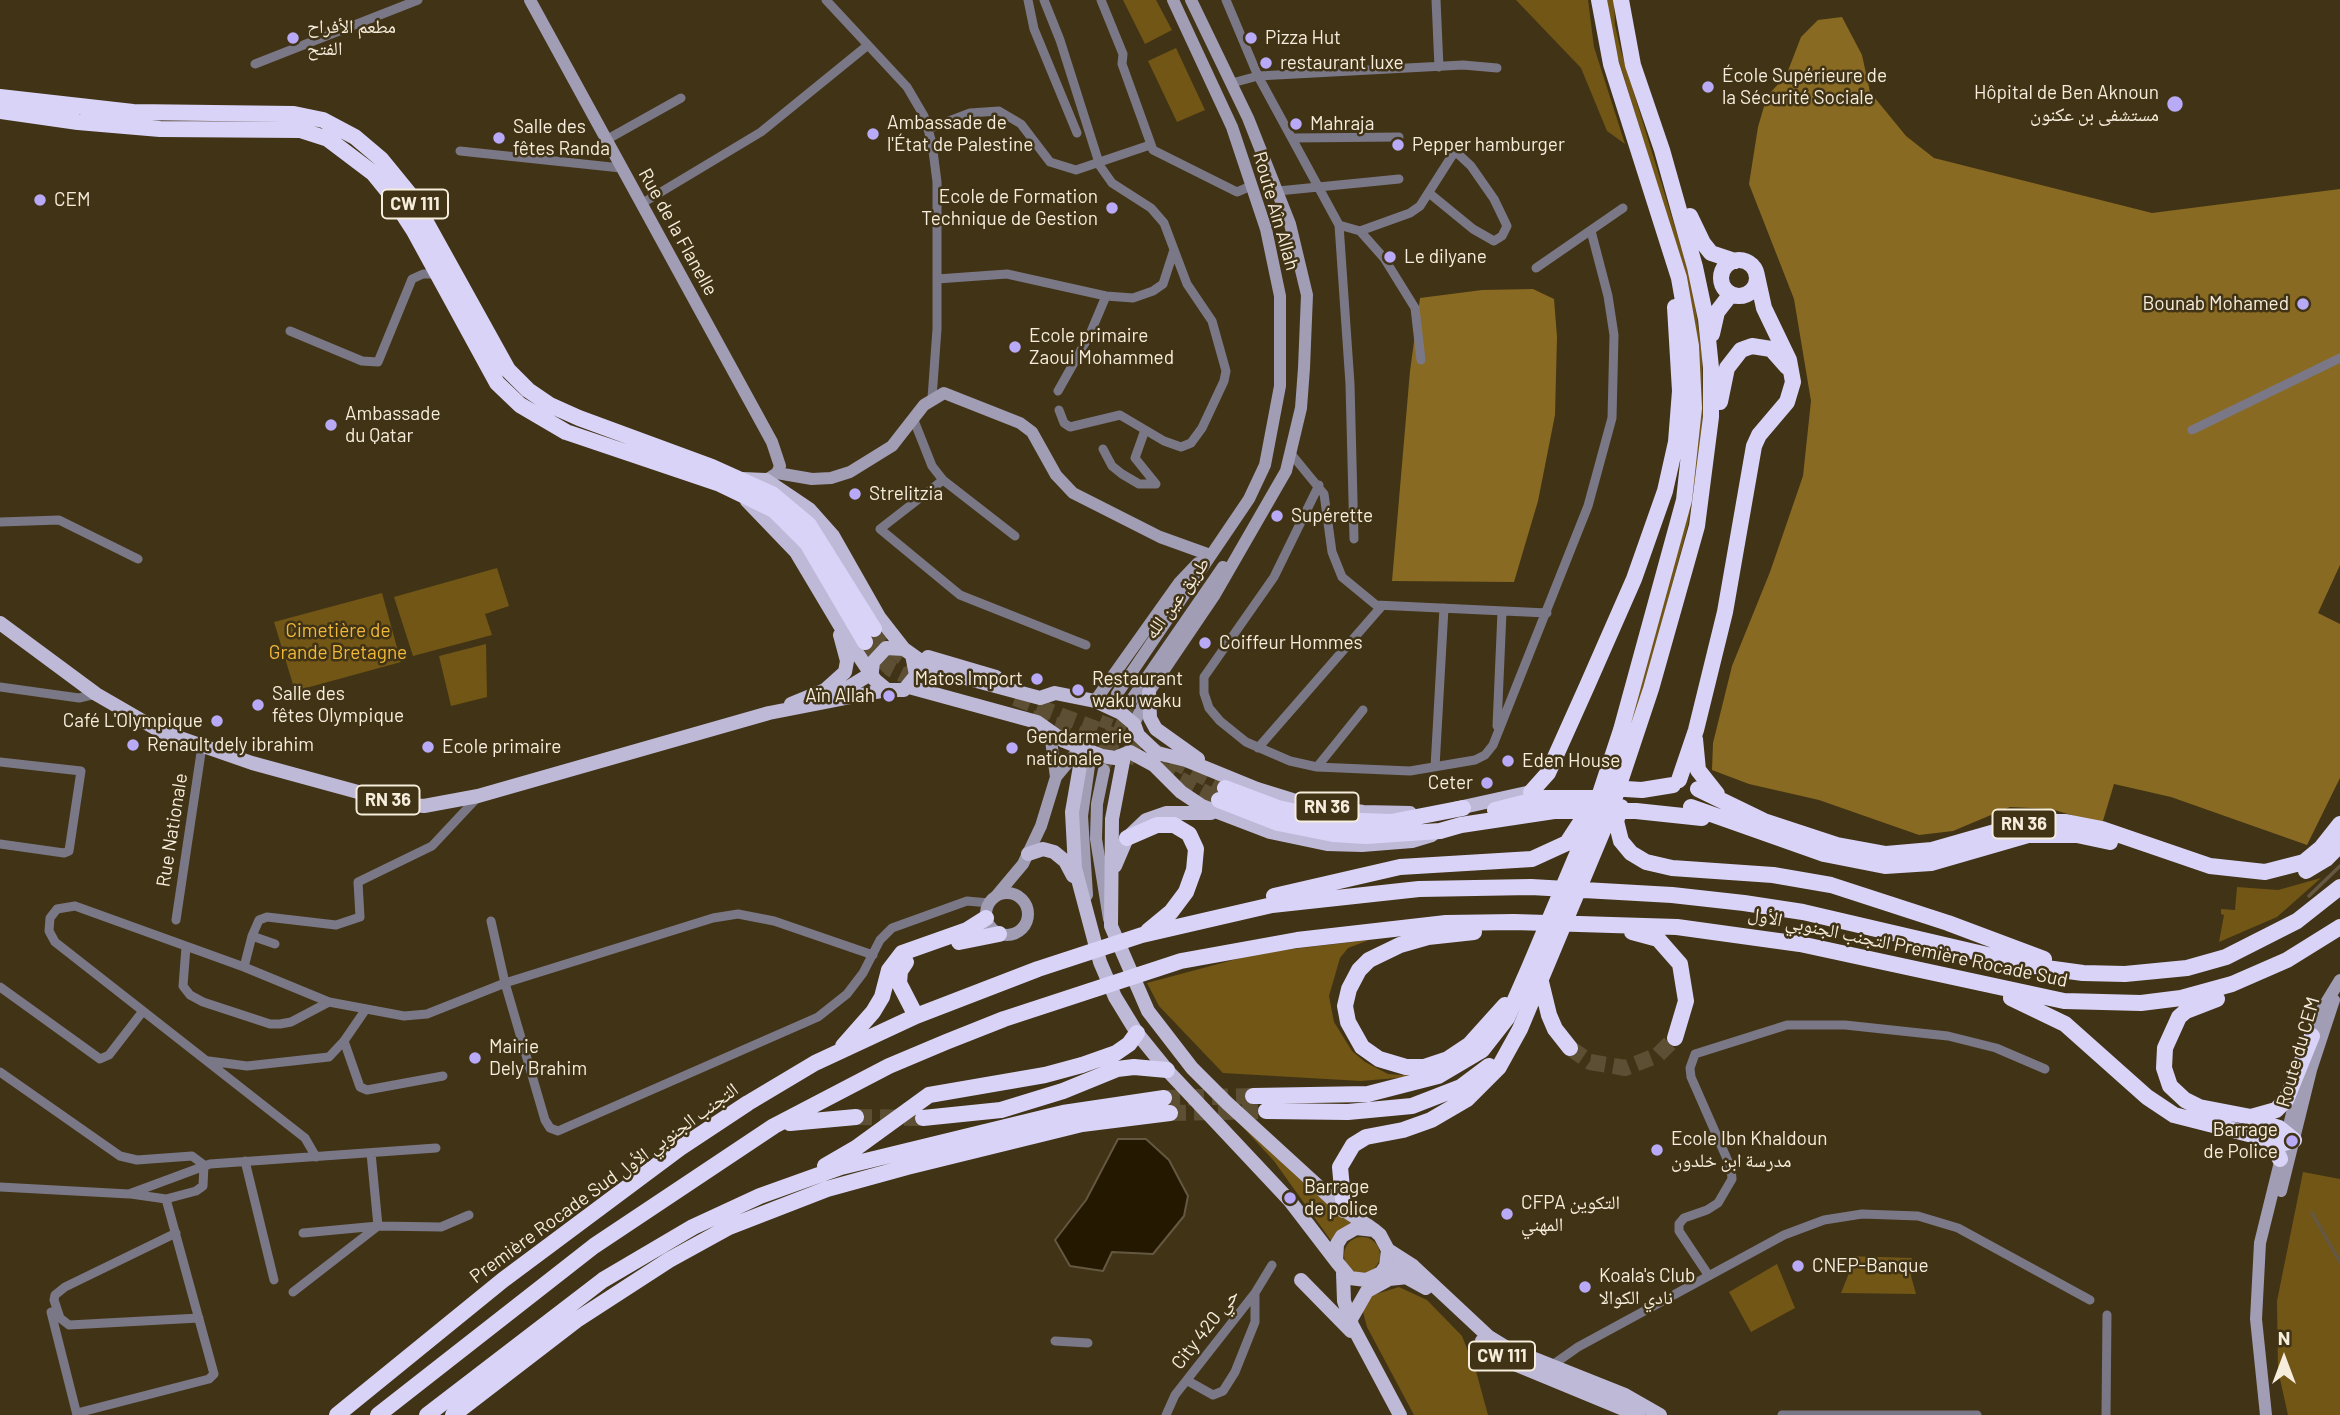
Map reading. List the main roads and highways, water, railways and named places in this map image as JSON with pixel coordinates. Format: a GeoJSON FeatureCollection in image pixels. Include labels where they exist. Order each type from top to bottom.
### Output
{"type":"FeatureCollection","features":[{"type":"Feature","properties":{"kind":"highway"},"geometry":{"type":"LineString","coordinates":[[1210,919],[1241,904],[1390,869],[1532,859],[1567,843],[1599,821],[1621,758],[1687,490],[1693,432],[1691,346],[1679,278],[1609,56],[1599,0]]}},
{"type":"Feature","properties":{"kind":"highway"},"geometry":{"type":"LineString","coordinates":[[1344,1210],[1340,1167],[1353,1145],[1366,1137],[1416,1126],[1467,1099],[1499,1066],[1520,1029],[1539,973],[1599,821],[1697,526],[1711,417],[1710,350],[1699,279],[1662,150],[1633,65],[1621,0]]}},
{"type":"Feature","properties":{"kind":"highway","name":"CW 111"},"geometry":{"type":"LineString","coordinates":[[0,97],[133,113],[294,114],[334,126],[355,137],[381,159],[412,197],[508,370],[528,390],[550,405],[739,485],[774,510],[807,543],[876,633]]}},
{"type":"Feature","properties":{"kind":"highway","name":"CW 111"},"geometry":{"type":"LineString","coordinates":[[0,111],[146,128],[300,130],[328,139],[373,173],[390,194],[497,383],[520,405],[543,421],[566,432],[739,485]]}},
{"type":"Feature","properties":{"kind":"highway"},"geometry":{"type":"LineString","coordinates":[[1662,150],[1703,243],[1717,256],[1752,265],[1764,308],[1793,370],[1791,391],[1754,446],[1731,581],[1696,730],[1670,793],[1683,806],[1698,802],[1696,730]]}},
{"type":"Feature","properties":{"kind":"highway"},"geometry":{"type":"LineString","coordinates":[[1531,792],[1548,773],[1592,674],[1644,552],[1669,478],[1677,428],[1679,345],[1673,293],[1656,205]]}},
{"type":"Feature","properties":{"kind":"highway"},"geometry":{"type":"LineString","coordinates":[[1735,261],[1725,266],[1721,276],[1723,287],[1757,309],[1783,345]]}},
{"type":"Feature","properties":{"kind":"highway"},"geometry":{"type":"LineString","coordinates":[[1710,350],[1717,312],[1735,295],[1750,292],[1757,276]]}},
{"type":"Feature","properties":{"kind":"highway"},"geometry":{"type":"LineString","coordinates":[[1706,470],[1717,429],[1723,380],[1732,358],[1752,346],[1770,349],[1784,361],[1791,391]]}},
{"type":"Feature","properties":{"kind":"highway"},"geometry":{"type":"LineString","coordinates":[[1531,792],[1565,788],[1642,790],[1688,779],[1697,781]]}},
{"type":"Feature","properties":{"kind":"highway","name":"RN 36"},"geometry":{"type":"LineString","coordinates":[[1697,781],[1744,819],[1824,854],[1885,866],[1931,863],[2028,835],[2077,835],[2103,840],[2200,872],[2256,881],[2292,877],[2326,859],[2340,845]]}},
{"type":"Feature","properties":{"kind":"highway"},"geometry":{"type":"LineString","coordinates":[[1222,794],[1345,821],[1391,822],[1463,808]]}},
{"type":"Feature","properties":{"kind":"highway"},"geometry":{"type":"LineString","coordinates":[[1222,794],[1278,823],[1333,834],[1394,836],[1440,831],[1535,812],[1576,810],[1744,819]]}},
{"type":"Feature","properties":{"kind":"highway","name":"RN 36"},"geometry":{"type":"LineString","coordinates":[[1461,825],[1504,807],[1543,797],[1583,796],[1683,806],[1885,854],[1932,850],[2030,822],[2066,822],[2102,829],[2210,866],[2251,873],[2277,871],[2304,862],[2321,848],[2340,824]]}},
{"type":"Feature","properties":{"kind":"highway"},"geometry":{"type":"LineString","coordinates":[[1599,821],[1627,849],[1646,862],[1672,868],[1773,875],[1831,885],[1935,918],[2083,973]]}},
{"type":"Feature","properties":{"kind":"highway"},"geometry":{"type":"LineString","coordinates":[[1127,838],[1157,825],[1174,825],[1189,834],[1196,849],[1194,870],[1185,892],[1171,912],[1142,935]]}},
{"type":"Feature","properties":{"kind":"highway","name":"التجنب الجنوبي الأول Première Rocade Sud"},"geometry":{"type":"LineString","coordinates":[[916,1016],[1038,969],[1142,935],[1272,905],[1419,889],[1531,887],[1715,899],[1803,912],[2015,961],[2083,973],[2175,970],[2227,957],[2297,921],[2340,887]]}},
{"type":"Feature","properties":{"kind":"highway"},"geometry":{"type":"LineString","coordinates":[[836,1052],[873,1012],[885,989],[889,970],[902,953],[967,930],[990,905]]}},
{"type":"Feature","properties":{"kind":"highway"},"geometry":{"type":"LineString","coordinates":[[1514,922],[1485,930],[1428,937],[1381,952],[1353,979],[1346,998],[1345,1015],[1362,1047],[1379,1059],[1406,1067],[1433,1065],[1456,1055],[1481,1035],[1510,999],[1539,973]]}},
{"type":"Feature","properties":{"kind":"highway","name":"التجنب الجنوبي الأول Première Rocade Sud"},"geometry":{"type":"LineString","coordinates":[[774,1126],[889,1066],[1017,1014],[1181,961],[1330,935],[1446,923],[1514,922],[1592,923],[1723,931],[1902,964],[2064,1001],[2141,1003],[2181,998],[2232,984],[2308,948],[2340,927]]}},
{"type":"Feature","properties":{"kind":"highway"},"geometry":{"type":"LineString","coordinates":[[1592,923],[1650,936],[1668,947],[1680,964],[1686,989],[1684,1015],[1675,1038]]}},
{"type":"Feature","properties":{"kind":"highway"},"geometry":{"type":"LineString","coordinates":[[916,1016],[899,983],[900,971],[907,961],[973,938],[999,934]]}},
{"type":"Feature","properties":{"kind":"highway"},"geometry":{"type":"LineString","coordinates":[[2288,1139],[2237,1123],[2191,1104],[2170,1086],[2164,1058],[2173,1027],[2186,1011],[2258,982],[2308,948]]}},
{"type":"Feature","properties":{"kind":"highway"},"geometry":{"type":"LineString","coordinates":[[1902,964],[2001,994],[2046,1013],[2091,1044],[2159,1106],[2184,1118],[2237,1123],[2282,1106],[2312,1036]]}},
{"type":"Feature","properties":{"kind":"highway"},"geometry":{"type":"LineString","coordinates":[[1539,973],[1552,1022],[1570,1048]]}},
{"type":"Feature","properties":{"kind":"highway"},"geometry":{"type":"LineString","coordinates":[[1253,1096],[1368,1094],[1409,1085],[1448,1071],[1471,1059],[1497,1035],[1539,973]]}},
{"type":"Feature","properties":{"kind":"highway","name":"Première Rocade Sud التجنب الجنوبي الأول"},"geometry":{"type":"LineString","coordinates":[[337,1415],[503,1280],[680,1148],[748,1103],[836,1052],[916,1016]]}},
{"type":"Feature","properties":{"kind":"highway"},"geometry":{"type":"LineString","coordinates":[[1266,1111],[1348,1112],[1412,1106],[1461,1087],[1499,1057],[1520,1029]]}},
{"type":"Feature","properties":{"kind":"highway"},"geometry":{"type":"LineString","coordinates":[[795,1183],[856,1148],[929,1096],[1045,1075],[1082,1065],[1116,1053],[1129,1044],[1137,1033]]}},
{"type":"Feature","properties":{"kind":"highway"},"geometry":{"type":"LineString","coordinates":[[923,1118],[1001,1110],[1063,1091],[1117,1069],[1134,1067],[1167,1070]]}},
{"type":"Feature","properties":{"kind":"highway"},"geometry":{"type":"LineString","coordinates":[[426,1415],[575,1300],[632,1261],[726,1211],[841,1167],[1063,1113],[1167,1105],[1126,1117],[1058,1130],[907,1167],[786,1203],[699,1242],[622,1289],[453,1415]]}},
{"type":"Feature","properties":{"kind":"highway"},"geometry":{"type":"LineString","coordinates":[[378,1415],[594,1247],[774,1126],[804,1120],[856,1117]]}},
{"type":"Feature","properties":{"kind":"highway"},"geometry":{"type":"LineString","coordinates":[[2237,1123],[2273,1144],[2280,1159]]}},
{"type":"Feature","properties":{"kind":"main road","name":"Rue de la Flanelle"},"geometry":{"type":"LineString","coordinates":[[530,0],[772,442],[780,466],[771,477]]}},
{"type":"Feature","properties":{"kind":"main road","name":"Route Aîn Allah"},"geometry":{"type":"LineString","coordinates":[[1173,0],[1222,102],[1266,229],[1279,296],[1280,386],[1265,465],[1249,499],[1210,555]]}},
{"type":"Feature","properties":{"kind":"main road","name":"Route Aîn Allah"},"geometry":{"type":"LineString","coordinates":[[1191,0],[1232,83],[1278,191],[1290,224],[1307,295],[1301,408],[1292,455],[1259,519]]}},
{"type":"Feature","properties":{"kind":"main road"},"geometry":{"type":"LineString","coordinates":[[1210,555],[1160,537],[1073,493],[1056,475],[1032,432],[1020,423],[944,393],[932,398],[892,446],[850,472],[821,479],[771,477],[739,485],[796,552],[880,686],[898,691],[909,687],[1037,722],[1050,733],[1102,756],[1127,754],[1154,765],[1193,800],[1222,794]]}},
{"type":"Feature","properties":{"kind":"main road"},"geometry":{"type":"LineString","coordinates":[[771,477],[822,522],[876,633],[943,674],[1040,698],[1055,693]]}},
{"type":"Feature","properties":{"kind":"main road"},"geometry":{"type":"LineString","coordinates":[[1111,926],[1113,802],[1149,692],[1214,596],[1259,519]]}},
{"type":"Feature","properties":{"kind":"main road","name":"طريق عين الله"},"geometry":{"type":"LineString","coordinates":[[1130,702],[1190,611],[1259,519]]}},
{"type":"Feature","properties":{"kind":"main road"},"geometry":{"type":"LineString","coordinates":[[1095,701],[1179,583],[1198,563],[1210,555]]}},
{"type":"Feature","properties":{"kind":"main road","name":"طريق عين الله"},"geometry":{"type":"LineString","coordinates":[[1117,694],[1210,555]]}},
{"type":"Feature","properties":{"kind":"main road"},"geometry":{"type":"LineString","coordinates":[[769,713],[825,690],[845,672],[846,655],[830,607]]}},
{"type":"Feature","properties":{"kind":"main road","name":"RN 36"},"geometry":{"type":"LineString","coordinates":[[0,623],[96,694],[160,732],[252,763],[402,804],[424,806],[478,796],[769,713],[887,690]]}},
{"type":"Feature","properties":{"kind":"main road"},"geometry":{"type":"LineString","coordinates":[[876,633],[933,660],[1095,701],[1122,713],[1157,753],[1222,794]]}},
{"type":"Feature","properties":{"kind":"main road"},"geometry":{"type":"LineString","coordinates":[[872,672],[873,662],[886,648],[908,652]]}},
{"type":"Feature","properties":{"kind":"main road"},"geometry":{"type":"LineString","coordinates":[[908,652],[917,668],[909,687]]}},
{"type":"Feature","properties":{"kind":"main road","name":"RN 36"},"geometry":{"type":"LineString","coordinates":[[806,707],[841,693],[872,672]]}},
{"type":"Feature","properties":{"kind":"main road"},"geometry":{"type":"LineString","coordinates":[[1149,692],[1150,718],[1156,729],[1222,794]]}},
{"type":"Feature","properties":{"kind":"main road"},"geometry":{"type":"LineString","coordinates":[[1037,722],[1034,709],[1040,698]]}},
{"type":"Feature","properties":{"kind":"main road"},"geometry":{"type":"LineString","coordinates":[[1050,733],[1056,778]]}},
{"type":"Feature","properties":{"kind":"main road"},"geometry":{"type":"LineString","coordinates":[[1026,859],[1023,900],[1028,914],[1023,928],[1009,935],[999,934],[990,928],[990,905],[1026,859],[1041,826],[1056,778],[1081,748]]}},
{"type":"Feature","properties":{"kind":"main road"},"geometry":{"type":"LineString","coordinates":[[1077,884],[1072,812],[1081,748]]}},
{"type":"Feature","properties":{"kind":"main road"},"geometry":{"type":"LineString","coordinates":[[1089,766],[1083,795],[1081,838],[1090,925]]}},
{"type":"Feature","properties":{"kind":"main road"},"geometry":{"type":"LineString","coordinates":[[1104,770],[1097,804],[1096,839],[1104,904],[1111,926],[1148,1011],[1208,1085],[1344,1210],[1380,1235],[1388,1250],[1413,1266],[1489,1337],[1551,1366],[1625,1395],[1660,1415]]}},
{"type":"Feature","properties":{"kind":"main road"},"geometry":{"type":"LineString","coordinates":[[1463,808],[1531,792]]}},
{"type":"Feature","properties":{"kind":"main road"},"geometry":{"type":"LineString","coordinates":[[1111,877],[1127,838],[1146,820],[1222,794]]}},
{"type":"Feature","properties":{"kind":"main road"},"geometry":{"type":"LineString","coordinates":[[1026,859],[1043,849],[1054,852],[1065,861],[1077,884],[1100,962],[1137,1033],[1167,1070],[1290,1201],[1339,1267],[1350,1278],[1366,1280],[1381,1273],[1386,1266],[1388,1250]]}},
{"type":"Feature","properties":{"kind":"main road"},"geometry":{"type":"LineString","coordinates":[[990,905],[1008,893],[1023,900]]}},
{"type":"Feature","properties":{"kind":"main road","name":"Route du CEM"},"geometry":{"type":"LineString","coordinates":[[2261,1259],[2312,1036],[2321,1011],[2340,980]]}},
{"type":"Feature","properties":{"kind":"main road","name":"Route du CEM"},"geometry":{"type":"LineString","coordinates":[[2261,1259],[2260,1243],[2280,1159],[2340,980]]}},
{"type":"Feature","properties":{"kind":"main road"},"geometry":{"type":"LineString","coordinates":[[1374,1230],[1356,1228],[1342,1236],[1337,1244],[1339,1267],[1344,1301],[1351,1320],[1400,1415]]}},
{"type":"Feature","properties":{"kind":"main road"},"geometry":{"type":"LineString","coordinates":[[2261,1259],[2256,1319],[2266,1415]]}},
{"type":"Feature","properties":{"kind":"main road","name":"CW 111"},"geometry":{"type":"LineString","coordinates":[[1386,1266],[1422,1285],[1498,1354],[1517,1365],[1638,1415]]}},
{"type":"Feature","properties":{"kind":"main road"},"geometry":{"type":"LineString","coordinates":[[1351,1320],[1367,1291],[1389,1279],[1409,1277]]}},
{"type":"Feature","properties":{"kind":"main road"},"geometry":{"type":"LineString","coordinates":[[1301,1280],[1334,1311],[1363,1346]]}},
{"type":"Feature","properties":{"kind":"waterway"},"geometry":{"type":"LineString","coordinates":[[2309,896],[2340,866]]}},
{"type":"Feature","properties":{"kind":"waterway"},"geometry":{"type":"LineString","coordinates":[[2312,1213],[2340,1262]]}},
{"type":"Feature","properties":{"kind":"tunnel"},"geometry":{"type":"LineString","coordinates":[[874,629],[901,656],[923,671]]}},
{"type":"Feature","properties":{"kind":"tunnel"},"geometry":{"type":"LineString","coordinates":[[865,642],[891,669],[924,685]]}},
{"type":"Feature","properties":{"kind":"tunnel"},"geometry":{"type":"LineString","coordinates":[[1091,762],[1117,694]]}},
{"type":"Feature","properties":{"kind":"tunnel"},"geometry":{"type":"LineString","coordinates":[[1015,698],[1154,751],[1225,788]]}},
{"type":"Feature","properties":{"kind":"tunnel"},"geometry":{"type":"LineString","coordinates":[[1105,766],[1130,702]]}},
{"type":"Feature","properties":{"kind":"tunnel"},"geometry":{"type":"LineString","coordinates":[[1032,718],[1064,727],[1136,758]]}},
{"type":"Feature","properties":{"kind":"tunnel"},"geometry":{"type":"LineString","coordinates":[[1159,768],[1219,800]]}},
{"type":"Feature","properties":{"kind":"tunnel"},"geometry":{"type":"LineString","coordinates":[[1570,1048],[1590,1062],[1625,1068],[1658,1055],[1675,1038]]}},
{"type":"Feature","properties":{"kind":"tunnel"},"geometry":{"type":"LineString","coordinates":[[1164,1098],[1253,1096]]}},
{"type":"Feature","properties":{"kind":"tunnel"},"geometry":{"type":"LineString","coordinates":[[1170,1113],[1266,1111]]}},
{"type":"Feature","properties":{"kind":"tunnel"},"geometry":{"type":"LineString","coordinates":[[856,1117],[923,1118]]}},
{"type":"Feature","properties":{"kind":"place","name":"مطعم الأفراح الفتح"},"geometry":{"type":"Point","coordinates":[293,38]}},
{"type":"Feature","properties":{"kind":"place","name":"Pizza Hut"},"geometry":{"type":"Point","coordinates":[1251,38]}},
{"type":"Feature","properties":{"kind":"place","name":"restaurant luxe"},"geometry":{"type":"Point","coordinates":[1266,63]}},
{"type":"Feature","properties":{"kind":"place","name":"École Supérieure de la Sécurité Sociale"},"geometry":{"type":"Point","coordinates":[1708,87]}},
{"type":"Feature","properties":{"kind":"place","name":"Hôpital de Ben Aknoun مستشفى بن عكنون"},"geometry":{"type":"Point","coordinates":[2175,104]}},
{"type":"Feature","properties":{"kind":"place","name":"Mahraja"},"geometry":{"type":"Point","coordinates":[1296,124]}},
{"type":"Feature","properties":{"kind":"place","name":"Ambassade de l'État de Palestine"},"geometry":{"type":"Point","coordinates":[873,134]}},
{"type":"Feature","properties":{"kind":"place","name":"Salle des fêtes Randa"},"geometry":{"type":"Point","coordinates":[499,138]}},
{"type":"Feature","properties":{"kind":"place","name":"Pepper hamburger"},"geometry":{"type":"Point","coordinates":[1398,145]}},
{"type":"Feature","properties":{"kind":"place","name":"CEM"},"geometry":{"type":"Point","coordinates":[40,200]}},
{"type":"Feature","properties":{"kind":"place","name":"Ecole de Formation Technique de Gestion"},"geometry":{"type":"Point","coordinates":[1112,208]}},
{"type":"Feature","properties":{"kind":"place","name":"Le dilyane"},"geometry":{"type":"Point","coordinates":[1390,257]}},
{"type":"Feature","properties":{"kind":"place","name":"Bounab Mohamed"},"geometry":{"type":"Point","coordinates":[2303,304]}},
{"type":"Feature","properties":{"kind":"place","name":"Ecole primaire Zaoui Mohammed"},"geometry":{"type":"Point","coordinates":[1015,347]}},
{"type":"Feature","properties":{"kind":"place","name":"Ambassade du Qatar"},"geometry":{"type":"Point","coordinates":[331,425]}},
{"type":"Feature","properties":{"kind":"place","name":"Strelitzia"},"geometry":{"type":"Point","coordinates":[855,494]}},
{"type":"Feature","properties":{"kind":"place","name":"Supérette"},"geometry":{"type":"Point","coordinates":[1277,516]}},
{"type":"Feature","properties":{"kind":"place","name":"Coiffeur Hommes"},"geometry":{"type":"Point","coordinates":[1205,643]}},
{"type":"Feature","properties":{"kind":"place","name":"Matos Import"},"geometry":{"type":"Point","coordinates":[1037,679]}},
{"type":"Feature","properties":{"kind":"place","name":"Restaurant waku waku"},"geometry":{"type":"Point","coordinates":[1078,690]}},
{"type":"Feature","properties":{"kind":"place","name":"Aïn Allah"},"geometry":{"type":"Point","coordinates":[889,696]}},
{"type":"Feature","properties":{"kind":"place","name":"Salle des fêtes Olympique"},"geometry":{"type":"Point","coordinates":[258,705]}},
{"type":"Feature","properties":{"kind":"place","name":"Café L'Olympique"},"geometry":{"type":"Point","coordinates":[217,721]}},
{"type":"Feature","properties":{"kind":"place","name":"Renault dely ibrahim"},"geometry":{"type":"Point","coordinates":[133,745]}},
{"type":"Feature","properties":{"kind":"place","name":"Ecole primaire"},"geometry":{"type":"Point","coordinates":[428,747]}},
{"type":"Feature","properties":{"kind":"place","name":"Gendarmerie nationale"},"geometry":{"type":"Point","coordinates":[1012,748]}},
{"type":"Feature","properties":{"kind":"place","name":"Eden House"},"geometry":{"type":"Point","coordinates":[1508,761]}},
{"type":"Feature","properties":{"kind":"place","name":"Ceter"},"geometry":{"type":"Point","coordinates":[1487,783]}},
{"type":"Feature","properties":{"kind":"place","name":"Mairie Dely Brahim"},"geometry":{"type":"Point","coordinates":[475,1058]}},
{"type":"Feature","properties":{"kind":"place","name":"Barrage de Police"},"geometry":{"type":"Point","coordinates":[2292,1141]}},
{"type":"Feature","properties":{"kind":"place","name":"Ecole Ibn Khaldoun مدرسة ابن خلدون"},"geometry":{"type":"Point","coordinates":[1657,1150]}},
{"type":"Feature","properties":{"kind":"place","name":"Barrage de police"},"geometry":{"type":"Point","coordinates":[1290,1198]}},
{"type":"Feature","properties":{"kind":"place","name":"CFPA التكوين المهني"},"geometry":{"type":"Point","coordinates":[1507,1214]}},
{"type":"Feature","properties":{"kind":"place","name":"CNEP-Banque"},"geometry":{"type":"Point","coordinates":[1798,1266]}},
{"type":"Feature","properties":{"kind":"place","name":"Koala's Club نادي الكوالا"},"geometry":{"type":"Point","coordinates":[1585,1287]}},
{"type":"Feature","properties":{"kind":"park label","name":"Cimetière de Grande Bretagne"},"geometry":{"type":"Point","coordinates":[338,642]}}]}
